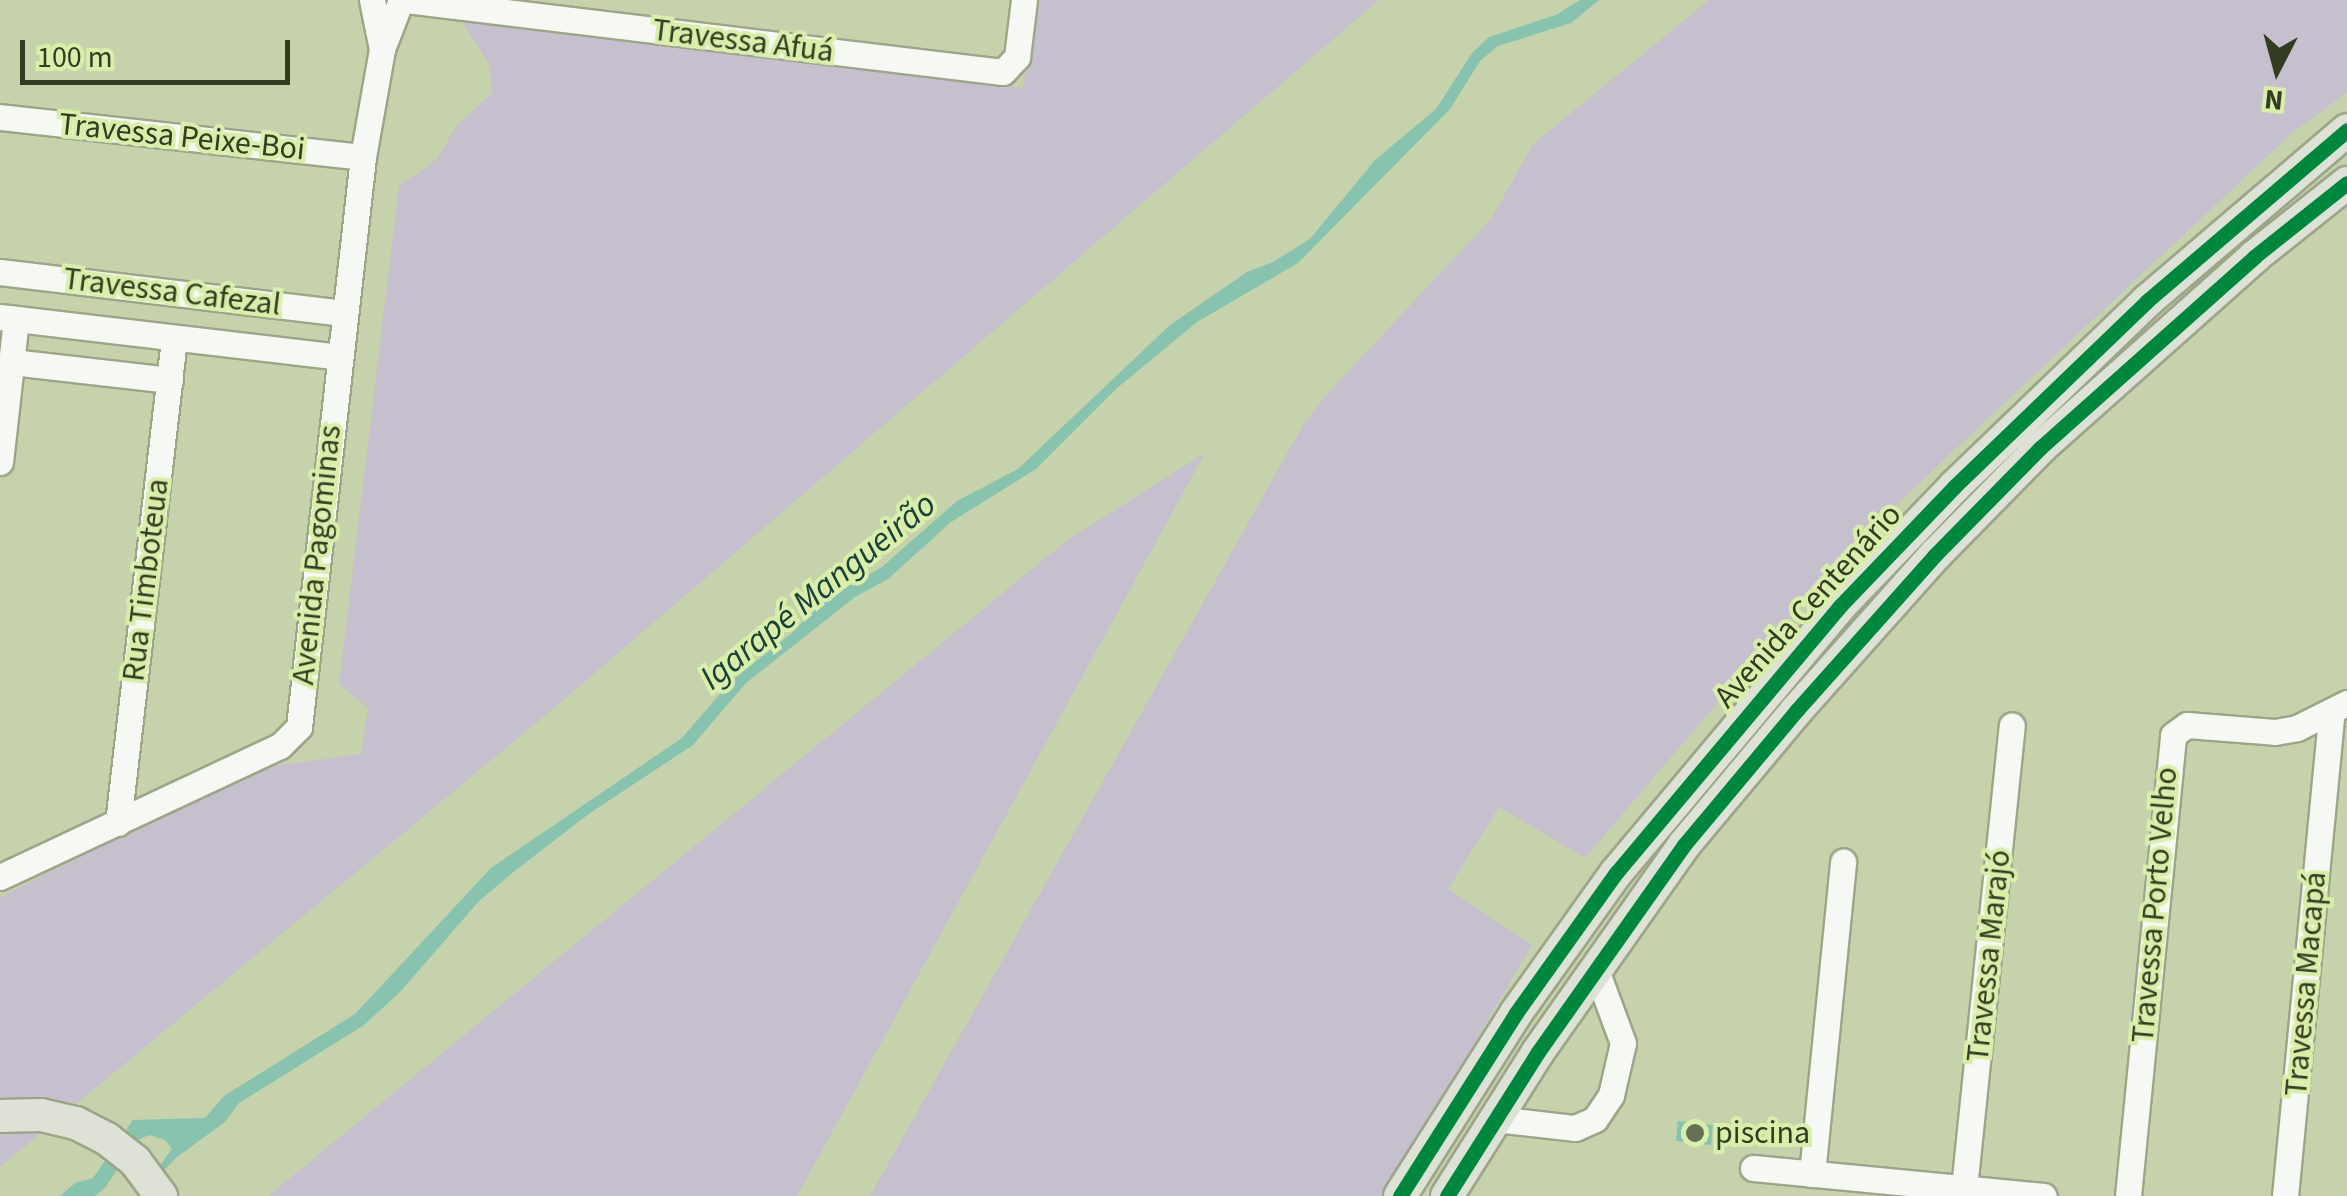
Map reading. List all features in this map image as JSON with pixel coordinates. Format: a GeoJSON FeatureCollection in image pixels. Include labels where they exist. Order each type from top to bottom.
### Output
{"type":"FeatureCollection","features":[{"type":"Feature","properties":{"kind":"main road","name":"Avenida Centenário"},"geometry":{"type":"LineString","coordinates":[[1400,1196],[1516,1012],[1616,873],[1840,606],[1954,487],[2148,301],[2347,130]]}},
{"type":"Feature","properties":{"kind":"main road","name":"Avenida Centenário"},"geometry":{"type":"LineString","coordinates":[[1447,1196],[1684,845],[1936,554],[2040,448],[2254,257],[2347,183]]}},
{"type":"Feature","properties":{"kind":"main road"},"geometry":{"type":"LineString","coordinates":[[0,1116],[41,1115],[76,1123],[107,1138],[136,1161],[161,1196]]}},
{"type":"Feature","properties":{"kind":"street","name":"Avenida Pagominas"},"geometry":{"type":"LineString","coordinates":[[372,0],[382,49]]}},
{"type":"Feature","properties":{"kind":"street","name":"Avenida Pagominas"},"geometry":{"type":"LineString","coordinates":[[0,876],[280,746],[299,727],[363,157],[382,49],[403,0]]}},
{"type":"Feature","properties":{"kind":"street","name":"Travessa Afuá"},"geometry":{"type":"LineString","coordinates":[[403,0],[1003,72],[1017,57],[1024,0]]}},
{"type":"Feature","properties":{"kind":"street","name":"Travessa Peixe-Boi"},"geometry":{"type":"LineString","coordinates":[[0,117],[363,157]]}},
{"type":"Feature","properties":{"kind":"street","name":"Travessa Cafezal"},"geometry":{"type":"LineString","coordinates":[[0,272],[344,313]]}},
{"type":"Feature","properties":{"kind":"street","name":"Travessa Cafezal"},"geometry":{"type":"LineString","coordinates":[[8,318],[338,358]]}},
{"type":"Feature","properties":{"kind":"street"},"geometry":{"type":"LineString","coordinates":[[0,462],[12,362],[8,318]]}},
{"type":"Feature","properties":{"kind":"street","name":"Rua Timboteua"},"geometry":{"type":"LineString","coordinates":[[118,823],[174,338]]}},
{"type":"Feature","properties":{"kind":"street"},"geometry":{"type":"LineString","coordinates":[[12,362],[170,380]]}},
{"type":"Feature","properties":{"kind":"street","name":"Travessa Porto Velho"},"geometry":{"type":"LineString","coordinates":[[2128,1196],[2173,735],[2188,725],[2275,732],[2343,706]]}},
{"type":"Feature","properties":{"kind":"street","name":"Travessa Macapá"},"geometry":{"type":"LineString","coordinates":[[2285,1196],[2343,706]]}},
{"type":"Feature","properties":{"kind":"street","name":"Travessa Marajó"},"geometry":{"type":"LineString","coordinates":[[1964,1188],[2012,725]]}},
{"type":"Feature","properties":{"kind":"street"},"geometry":{"type":"LineString","coordinates":[[1812,1174],[1843,862]]}},
{"type":"Feature","properties":{"kind":"street"},"geometry":{"type":"LineString","coordinates":[[1496,1119],[1575,1128],[1595,1119],[1611,1094],[1622,1043],[1596,970]]}},
{"type":"Feature","properties":{"kind":"street"},"geometry":{"type":"LineString","coordinates":[[1753,1168],[2044,1196]]}},
{"type":"Feature","properties":{"kind":"shaded area"},"geometry":{"type":"Polygon","coordinates":[[[1034,0],[1379,0],[541,719],[0,1167],[0,897],[259,768],[361,754],[368,708],[339,684],[399,186],[437,159],[456,126],[492,93],[489,64],[460,18],[1023,88],[1034,0]]]}},
{"type":"Feature","properties":{"kind":"shaded area"},"geometry":{"type":"Polygon","coordinates":[[[1709,0],[2347,0],[2347,93],[2294,131],[1849,549],[1585,858],[1499,807],[1448,889],[1532,945],[1385,1196],[870,1196],[1303,425],[1327,394],[1491,219],[1533,144],[1709,0]]]}},
{"type":"Feature","properties":{"kind":"shaded area"},"geometry":{"type":"Polygon","coordinates":[[[1205,453],[797,1196],[268,1196],[1066,541],[1205,453]]]}},
{"type":"Feature","properties":{"kind":"water"},"geometry":{"type":"Polygon","coordinates":[[[1580,0],[1599,0],[1571,23],[1498,46],[1480,61],[1450,109],[1298,263],[1197,322],[1117,388],[1036,469],[951,522],[888,579],[855,597],[746,683],[693,745],[590,813],[512,873],[479,901],[400,992],[364,1025],[239,1103],[225,1122],[165,1169],[158,1188],[159,1167],[172,1149],[165,1140],[149,1135],[136,1141],[105,1188],[95,1196],[60,1196],[75,1183],[93,1178],[133,1120],[205,1118],[224,1096],[355,1014],[491,868],[682,738],[731,681],[792,633],[824,600],[882,567],[957,501],[1018,469],[1170,325],[1247,272],[1273,262],[1310,239],[1375,160],[1436,109],[1472,53],[1489,37],[1556,15],[1580,0]]]}},
{"type":"Feature","properties":{"kind":"water","name":"piscina"},"geometry":{"type":"Polygon","coordinates":[[[1678,1121],[1713,1125],[1711,1145],[1676,1141],[1678,1121]]]}},
{"type":"Feature","properties":{"kind":"cycle path"},"geometry":{"type":"LineString","coordinates":[[1400,1196],[1516,1013],[1616,873],[1840,606],[1954,487],[2147,301],[2347,130]]}},
{"type":"Feature","properties":{"kind":"cycle path"},"geometry":{"type":"LineString","coordinates":[[1447,1196],[1538,1052],[1684,845],[1796,711],[1936,554],[2040,448],[2254,257],[2347,183]]}},
{"type":"Feature","properties":{"kind":"place","name":"piscina"},"geometry":{"type":"Point","coordinates":[1695,1133]}},
{"type":"Feature","properties":{"kind":"water label","name":"Igarapé Mangueirão"},"geometry":{"type":"Point","coordinates":[818,591]}}]}
